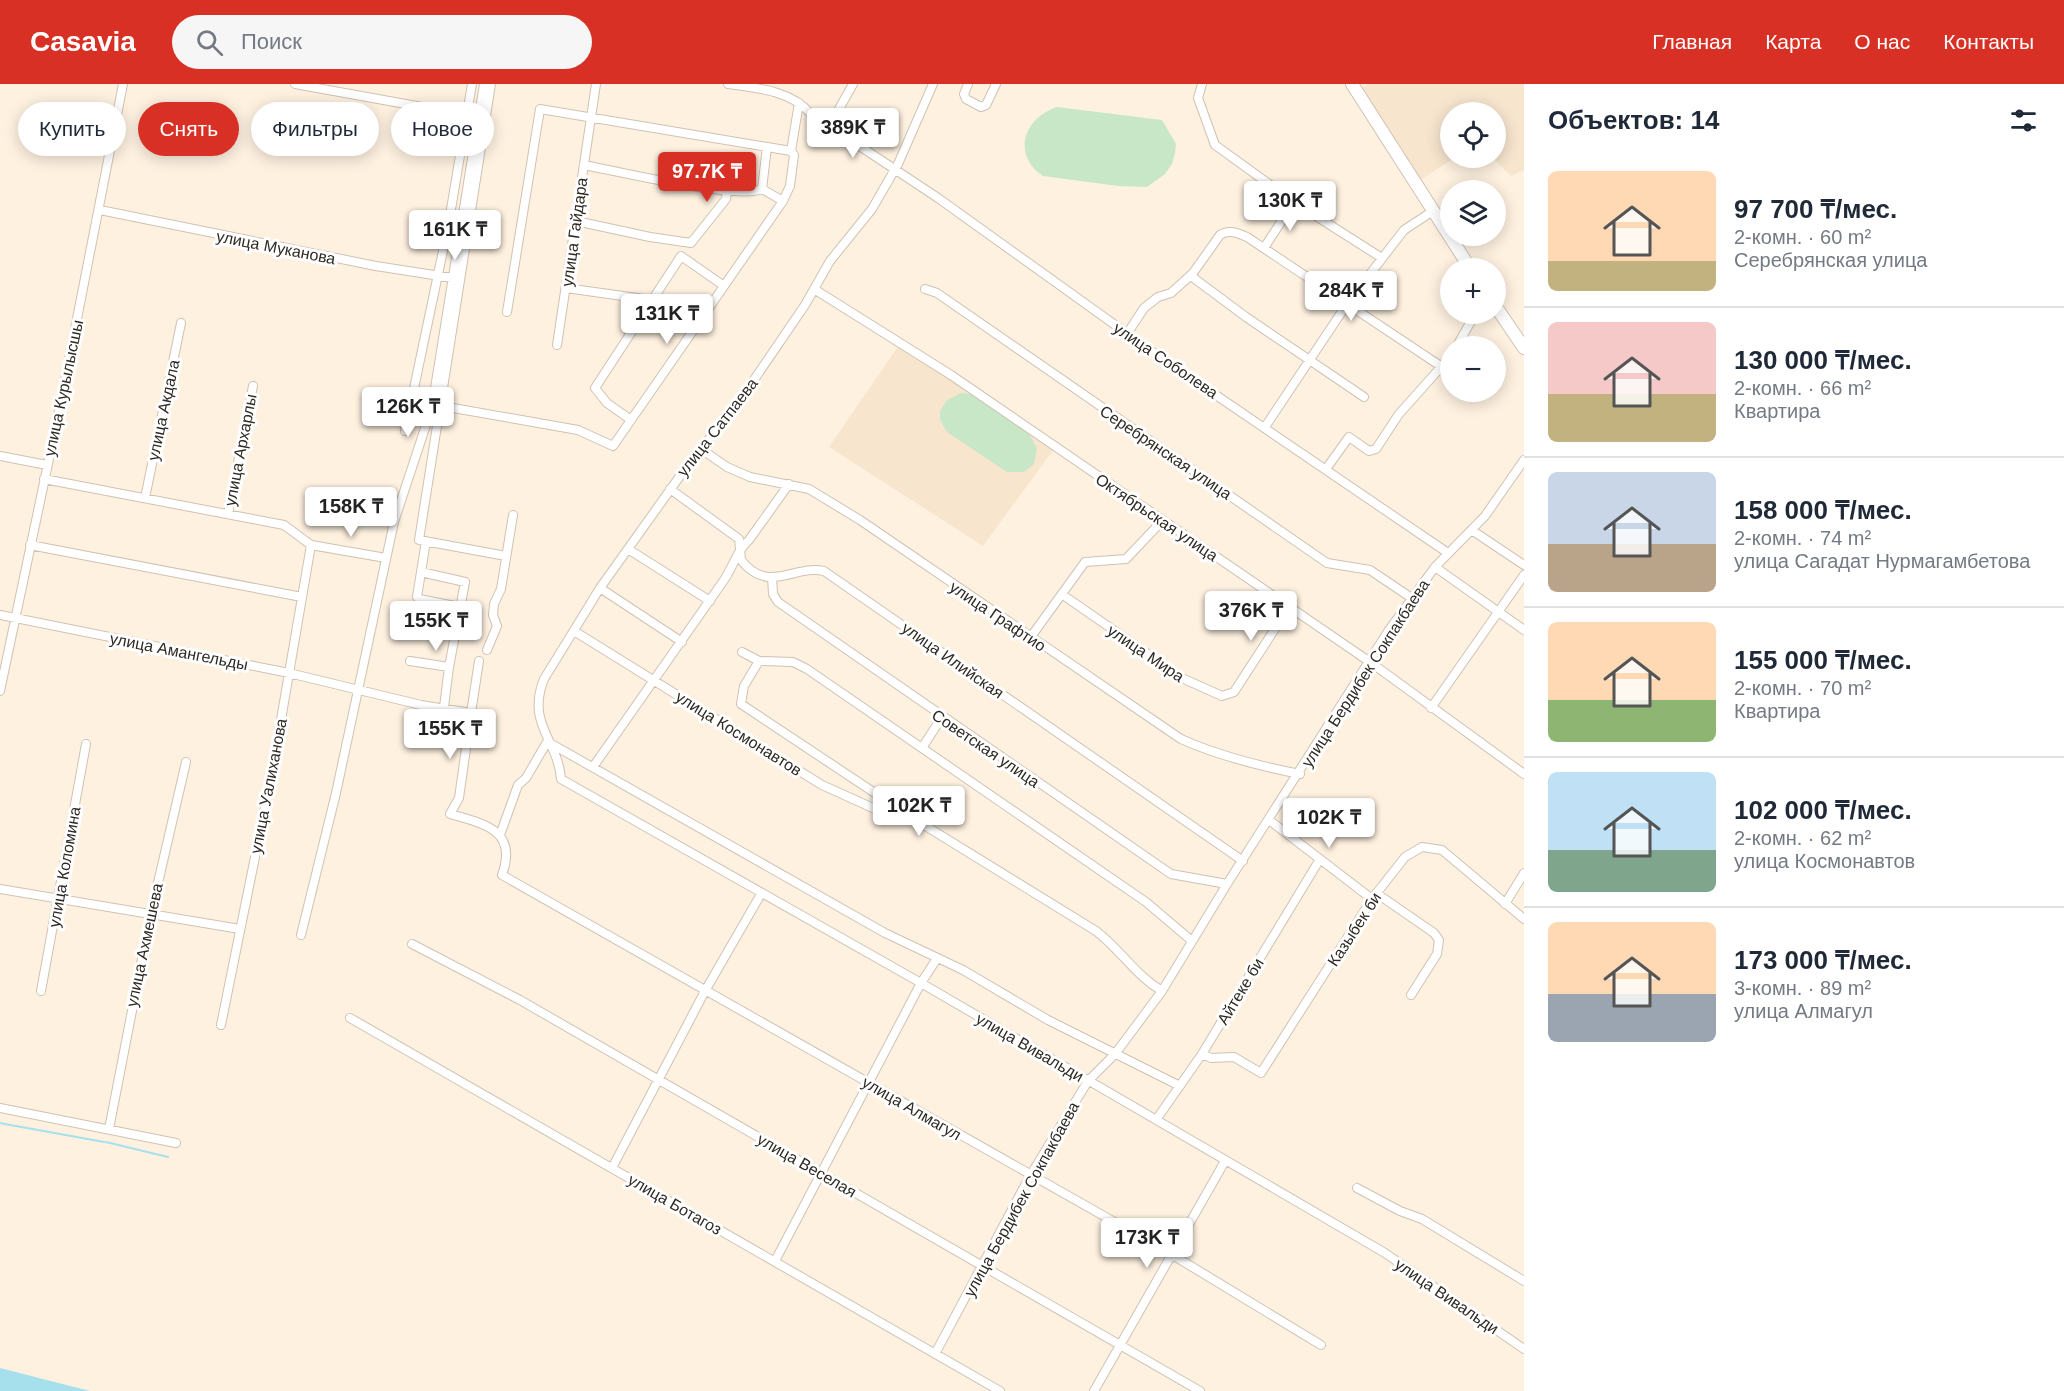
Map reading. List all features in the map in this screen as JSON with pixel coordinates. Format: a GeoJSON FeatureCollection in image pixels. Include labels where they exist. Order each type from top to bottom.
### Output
{"type":"FeatureCollection","features":[{"type":"Feature","properties":{"kind":"main road"},"geometry":{"type":"LineString","coordinates":[[1352,84],[1464,258]]}},
{"type":"Feature","properties":{"kind":"main road"},"geometry":{"type":"LineString","coordinates":[[1506,322],[1524,348]]}},
{"type":"Feature","properties":{"kind":"street","name":"улица Курылысшы"},"geometry":{"type":"LineString","coordinates":[[0,691],[100,210],[123,84]]}},
{"type":"Feature","properties":{"kind":"street"},"geometry":{"type":"LineString","coordinates":[[295,84],[391,103]]}},
{"type":"Feature","properties":{"kind":"street"},"geometry":{"type":"LineString","coordinates":[[468,102],[472,84]]}},
{"type":"Feature","properties":{"kind":"street"},"geometry":{"type":"LineString","coordinates":[[480,102],[483,84]]}},
{"type":"Feature","properties":{"kind":"street"},"geometry":{"type":"LineString","coordinates":[[301,935],[336,793],[357,689],[401,499],[437,405],[491,84]]}},
{"type":"Feature","properties":{"kind":"street","name":"улица Гайдара"},"geometry":{"type":"LineString","coordinates":[[557,345],[596,84]]}},
{"type":"Feature","properties":{"kind":"street"},"geometry":{"type":"LineString","coordinates":[[728,84],[767,90],[799,103],[832,128],[853,84]]}},
{"type":"Feature","properties":{"kind":"street","name":"улица Сатпаева"},"geometry":{"type":"LineString","coordinates":[[548,742],[540,725],[539,692],[574,631],[600,588],[670,489],[732,412],[814,289],[830,261],[872,209],[933,84]]}},
{"type":"Feature","properties":{"kind":"street"},"geometry":{"type":"LineString","coordinates":[[968,84],[964,94],[966,99],[981,107],[986,105],[996,84]]}},
{"type":"Feature","properties":{"kind":"street"},"geometry":{"type":"LineString","coordinates":[[1202,84],[1198,98],[1215,145],[1294,202],[1382,258]]}},
{"type":"Feature","properties":{"kind":"street"},"geometry":{"type":"LineString","coordinates":[[437,405],[579,429],[613,446],[783,201],[790,186],[794,155],[791,151],[799,103]]}},
{"type":"Feature","properties":{"kind":"street"},"geometry":{"type":"LineString","coordinates":[[507,312],[540,110],[749,142],[791,151]]}},
{"type":"Feature","properties":{"kind":"street","name":"улица Соболева"},"geometry":{"type":"LineString","coordinates":[[832,128],[1066,287],[1127,334],[1448,553]]}},
{"type":"Feature","properties":{"kind":"street"},"geometry":{"type":"LineString","coordinates":[[762,189],[767,147]]}},
{"type":"Feature","properties":{"kind":"street"},"geometry":{"type":"LineString","coordinates":[[405,431],[438,276],[459,156]]}},
{"type":"Feature","properties":{"kind":"street"},"geometry":{"type":"LineString","coordinates":[[472,156],[418,540],[506,556]]}},
{"type":"Feature","properties":{"kind":"street"},"geometry":{"type":"LineString","coordinates":[[584,165],[727,190],[752,192],[762,189],[783,201]]}},
{"type":"Feature","properties":{"kind":"street"},"geometry":{"type":"LineString","coordinates":[[576,221],[639,236],[692,243],[726,199],[727,190]]}},
{"type":"Feature","properties":{"kind":"street"},"geometry":{"type":"LineString","coordinates":[[1264,248],[1294,202]]}},
{"type":"Feature","properties":{"kind":"street","name":"улица Муканова"},"geometry":{"type":"LineString","coordinates":[[100,210],[365,264],[453,278]]}},
{"type":"Feature","properties":{"kind":"street"},"geometry":{"type":"LineString","coordinates":[[1265,427],[1347,304],[1382,258],[1404,230],[1433,211]]}},
{"type":"Feature","properties":{"kind":"street"},"geometry":{"type":"LineString","coordinates":[[1127,334],[1144,308],[1158,297],[1171,293],[1191,276],[1225,231],[1238,233],[1264,248],[1440,366]]}},
{"type":"Feature","properties":{"kind":"street"},"geometry":{"type":"LineString","coordinates":[[631,420],[607,403],[595,388],[681,256],[724,286]]}},
{"type":"Feature","properties":{"kind":"street"},"geometry":{"type":"LineString","coordinates":[[1191,276],[1246,317],[1364,397]]}},
{"type":"Feature","properties":{"kind":"street"},"geometry":{"type":"LineString","coordinates":[[566,288],[651,300]]}},
{"type":"Feature","properties":{"kind":"street","name":"Октябрьская улица"},"geometry":{"type":"LineString","coordinates":[[814,289],[951,375],[1370,662],[1524,774]]}},
{"type":"Feature","properties":{"kind":"street","name":"Серебрянская улица"},"geometry":{"type":"LineString","coordinates":[[925,290],[937,293],[1327,562],[1370,570],[1413,599]]}},
{"type":"Feature","properties":{"kind":"street","name":"улица Акдала"},"geometry":{"type":"LineString","coordinates":[[145,498],[181,322]]}},
{"type":"Feature","properties":{"kind":"street"},"geometry":{"type":"LineString","coordinates":[[1326,469],[1349,437],[1369,451],[1376,449],[1399,414],[1440,369]]}},
{"type":"Feature","properties":{"kind":"street","name":"улица Архарлы"},"geometry":{"type":"LineString","coordinates":[[228,514],[253,386]]}},
{"type":"Feature","properties":{"kind":"street","name":"улица Графтио"},"geometry":{"type":"LineString","coordinates":[[701,449],[727,466],[750,477],[809,489],[860,520],[1181,739],[1203,749],[1258,766],[1300,774]]}},
{"type":"Feature","properties":{"kind":"street"},"geometry":{"type":"LineString","coordinates":[[0,456],[47,465]]}},
{"type":"Feature","properties":{"kind":"street","name":"улица Бердибек Сокпакбаева"},"geometry":{"type":"LineString","coordinates":[[935,1354],[1030,1176],[1089,1081],[1115,1054],[1162,991],[1227,884],[1300,774],[1370,662],[1435,567],[1473,531],[1524,460]]}},
{"type":"Feature","properties":{"kind":"street"},"geometry":{"type":"LineString","coordinates":[[44,479],[284,525],[311,545],[386,558]]}},
{"type":"Feature","properties":{"kind":"street"},"geometry":{"type":"LineString","coordinates":[[594,767],[736,562],[740,547],[749,540],[789,484]]}},
{"type":"Feature","properties":{"kind":"street"},"geometry":{"type":"LineString","coordinates":[[670,489],[740,538],[741,560],[757,572],[772,577]]}},
{"type":"Feature","properties":{"kind":"street"},"geometry":{"type":"LineString","coordinates":[[487,650],[497,626],[493,615],[494,604],[501,589],[513,515]]}},
{"type":"Feature","properties":{"kind":"street"},"geometry":{"type":"LineString","coordinates":[[1030,638],[1085,562],[1126,559],[1161,520]]}},
{"type":"Feature","properties":{"kind":"street"},"geometry":{"type":"LineString","coordinates":[[1473,531],[1524,565]]}},
{"type":"Feature","properties":{"kind":"street"},"geometry":{"type":"LineString","coordinates":[[426,541],[417,597],[460,607]]}},
{"type":"Feature","properties":{"kind":"street"},"geometry":{"type":"LineString","coordinates":[[30,545],[302,597]]}},
{"type":"Feature","properties":{"kind":"street","name":"улица Уалиханова"},"geometry":{"type":"LineString","coordinates":[[221,1025],[289,674],[311,545]]}},
{"type":"Feature","properties":{"kind":"street"},"geometry":{"type":"LineString","coordinates":[[628,549],[710,601]]}},
{"type":"Feature","properties":{"kind":"street"},"geometry":{"type":"LineString","coordinates":[[1435,567],[1524,630]]}},
{"type":"Feature","properties":{"kind":"street","name":"улица Илийская"},"geometry":{"type":"LineString","coordinates":[[772,577],[790,576],[813,569],[824,571],[1243,861]]}},
{"type":"Feature","properties":{"kind":"street"},"geometry":{"type":"LineString","coordinates":[[421,572],[464,580],[444,707]]}},
{"type":"Feature","properties":{"kind":"street"},"geometry":{"type":"LineString","coordinates":[[1431,708],[1524,575]]}},
{"type":"Feature","properties":{"kind":"street","name":"Советская улица"},"geometry":{"type":"LineString","coordinates":[[772,577],[773,594],[778,602],[1171,874],[1227,884]]}},
{"type":"Feature","properties":{"kind":"street"},"geometry":{"type":"LineString","coordinates":[[600,588],[682,642]]}},
{"type":"Feature","properties":{"kind":"street","name":"улица Мира"},"geometry":{"type":"LineString","coordinates":[[1063,595],[1185,679],[1222,696],[1234,692],[1289,607]]}},
{"type":"Feature","properties":{"kind":"street","name":"улица Амангельды"},"geometry":{"type":"LineString","coordinates":[[0,615],[289,674],[421,705],[471,713]]}},
{"type":"Feature","properties":{"kind":"street","name":"улица Космонавтов"},"geometry":{"type":"LineString","coordinates":[[574,631],[829,788],[884,813],[911,817]]}},
{"type":"Feature","properties":{"kind":"street"},"geometry":{"type":"LineString","coordinates":[[742,652],[759,661],[793,662],[1146,902],[1192,940]]}},
{"type":"Feature","properties":{"kind":"street"},"geometry":{"type":"LineString","coordinates":[[410,661],[449,667]]}},
{"type":"Feature","properties":{"kind":"street"},"geometry":{"type":"LineString","coordinates":[[479,661],[459,798],[450,814],[476,821],[500,835],[518,785],[526,778],[548,742],[936,960],[963,970],[1048,1020],[1180,1086]]}},
{"type":"Feature","properties":{"kind":"street","name":"улица Космонавтов"},"geometry":{"type":"LineString","coordinates":[[759,661],[744,686],[741,704],[911,817],[1096,931],[1113,944],[1120,955],[1146,981],[1162,991]]}},
{"type":"Feature","properties":{"kind":"street"},"geometry":{"type":"LineString","coordinates":[[922,748],[942,717]]}},
{"type":"Feature","properties":{"kind":"street","name":"улица Вивальди"},"geometry":{"type":"LineString","coordinates":[[548,742],[559,764],[561,779],[921,983],[1385,1253],[1524,1349]]}},
{"type":"Feature","properties":{"kind":"street","name":"улица Коломина"},"geometry":{"type":"LineString","coordinates":[[41,990],[87,744]]}},
{"type":"Feature","properties":{"kind":"street","name":"улица Ахмешева"},"geometry":{"type":"LineString","coordinates":[[109,1130],[150,913],[186,762]]}},
{"type":"Feature","properties":{"kind":"street"},"geometry":{"type":"LineString","coordinates":[[1269,820],[1320,859],[1434,933],[1440,940],[1437,954],[1411,994]]}},
{"type":"Feature","properties":{"kind":"street","name":"улица Алмагул"},"geometry":{"type":"LineString","coordinates":[[500,835],[507,847],[508,860],[502,875],[1171,1254],[1321,1345]]}},
{"type":"Feature","properties":{"kind":"street","name":"Казыбек би"},"geometry":{"type":"LineString","coordinates":[[1202,1054],[1211,1058],[1234,1057],[1261,1073],[1374,896],[1415,848],[1432,846],[1442,850],[1524,919]]}},
{"type":"Feature","properties":{"kind":"street","name":"Айтеке би"},"geometry":{"type":"LineString","coordinates":[[1156,1120],[1202,1054],[1320,859]]}},
{"type":"Feature","properties":{"kind":"street"},"geometry":{"type":"LineString","coordinates":[[1505,904],[1524,873]]}},
{"type":"Feature","properties":{"kind":"street"},"geometry":{"type":"LineString","coordinates":[[0,889],[240,929]]}},
{"type":"Feature","properties":{"kind":"street"},"geometry":{"type":"LineString","coordinates":[[612,1168],[705,991],[761,894]]}},
{"type":"Feature","properties":{"kind":"street","name":"улица Веселая"},"geometry":{"type":"LineString","coordinates":[[412,944],[520,1000],[1200,1391]]}},
{"type":"Feature","properties":{"kind":"street"},"geometry":{"type":"LineString","coordinates":[[775,1261],[921,983],[936,960]]}},
{"type":"Feature","properties":{"kind":"street","name":"улица Ботагоз"},"geometry":{"type":"LineString","coordinates":[[350,1018],[1000,1391]]}},
{"type":"Feature","properties":{"kind":"street"},"geometry":{"type":"LineString","coordinates":[[0,1108],[176,1143]]}},
{"type":"Feature","properties":{"kind":"street"},"geometry":{"type":"LineString","coordinates":[[1094,1391],[1225,1161]]}},
{"type":"Feature","properties":{"kind":"street"},"geometry":{"type":"LineString","coordinates":[[1358,1188],[1400,1211],[1422,1219],[1524,1281]]}},
{"type":"Feature","properties":{"kind":"shaded area"},"geometry":{"type":"Polygon","coordinates":[[[1369,84],[1524,84],[1524,170],[1511,176],[1503,168],[1506,168],[1506,102],[1440,102],[1440,167],[1416,183],[1356,91],[1369,84]]]}},
{"type":"Feature","properties":{"kind":"shaded area"},"geometry":{"type":"Polygon","coordinates":[[[899,345],[1054,449],[983,546],[829,447],[899,345]]]}},
{"type":"Feature","properties":{"kind":"green space"},"geometry":{"type":"Polygon","coordinates":[[[1057,107],[1162,120],[1176,144],[1172,164],[1165,174],[1147,187],[1118,186],[1043,176],[1033,167],[1027,157],[1026,137],[1036,119],[1057,107]]]}},
{"type":"Feature","properties":{"kind":"green space"},"geometry":{"type":"Polygon","coordinates":[[[961,393],[973,394],[1028,432],[1037,448],[1034,464],[1024,472],[1007,472],[947,432],[940,420],[940,411],[947,400],[961,393]]]}},
{"type":"Feature","properties":{"kind":"water"},"geometry":{"type":"Polygon","coordinates":[[[0,1368],[90,1391],[0,1391],[0,1368]]]}},
{"type":"Feature","properties":{"kind":"waterway"},"geometry":{"type":"LineString","coordinates":[[0,1123],[15,1126]]}},
{"type":"Feature","properties":{"kind":"waterway"},"geometry":{"type":"LineString","coordinates":[[16,1126],[104,1142]]}},
{"type":"Feature","properties":{"kind":"waterway"},"geometry":{"type":"LineString","coordinates":[[106,1142],[168,1157]]}}]}
